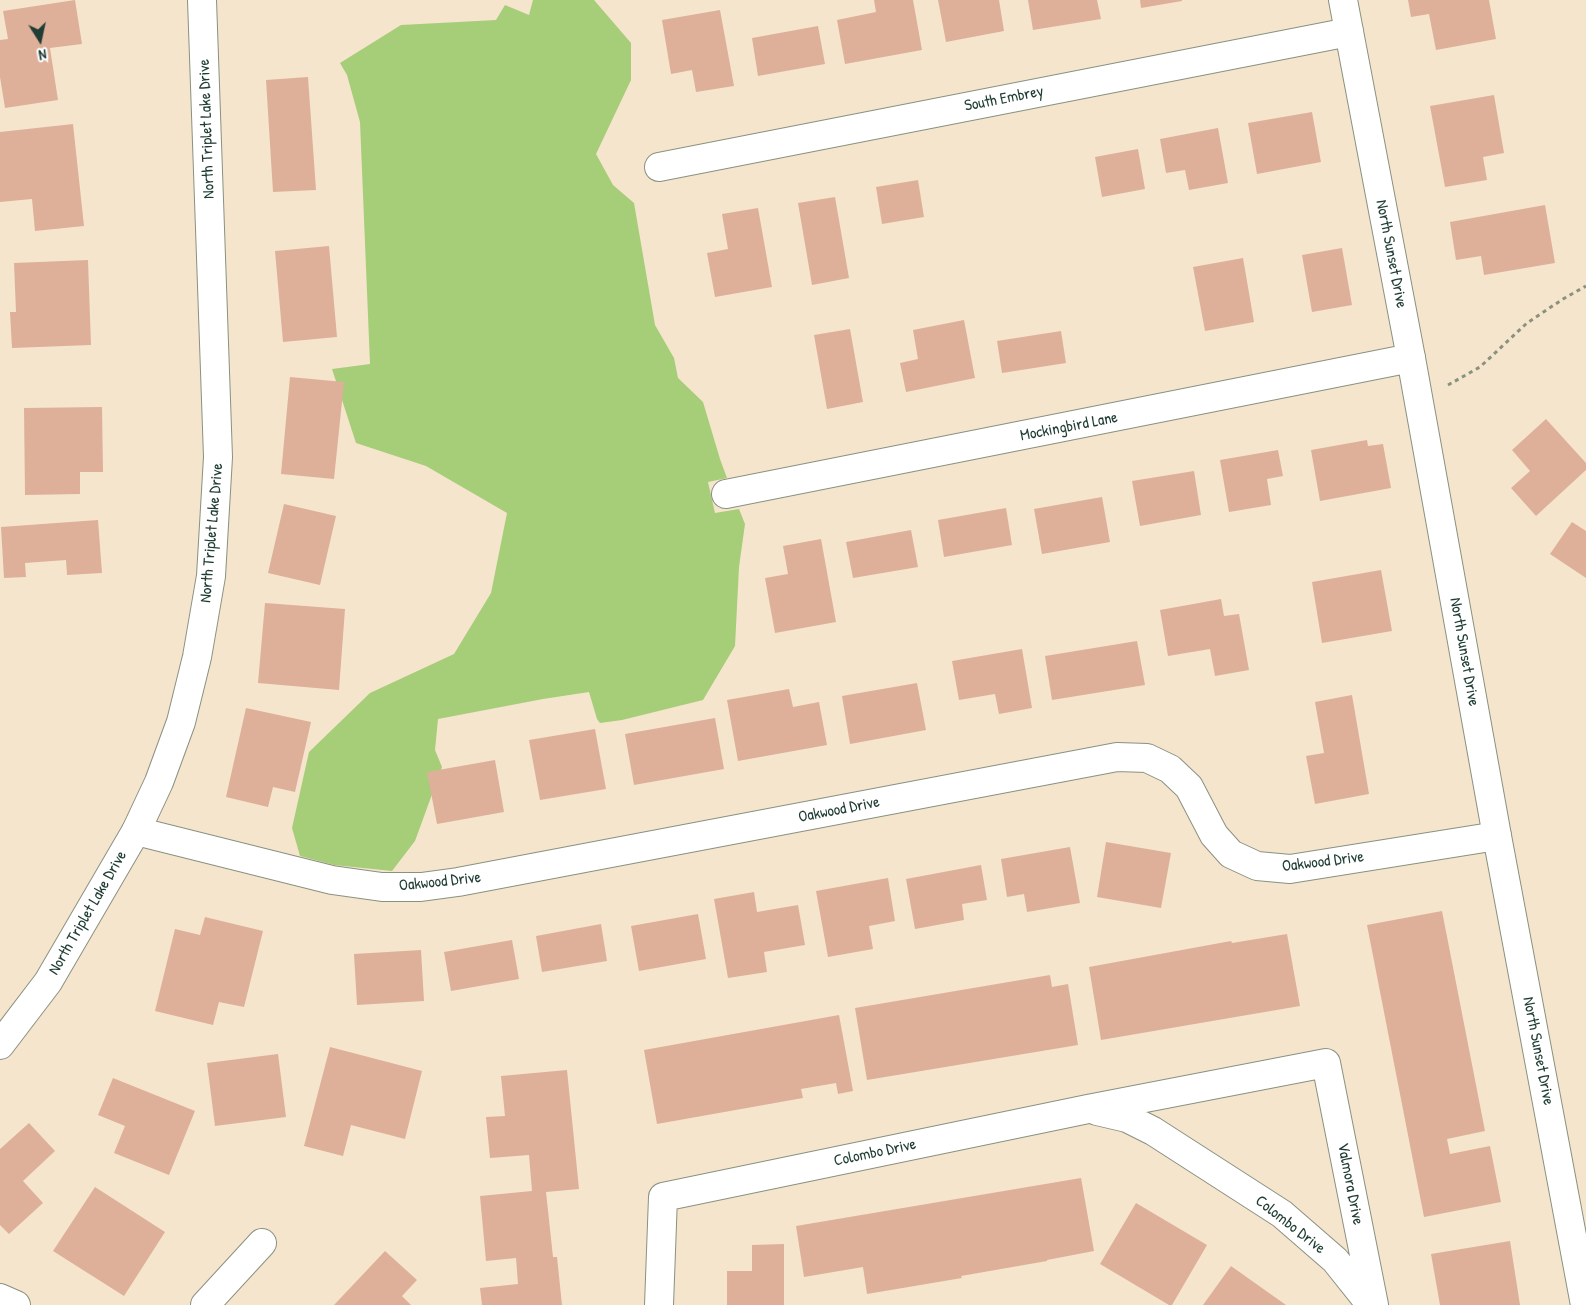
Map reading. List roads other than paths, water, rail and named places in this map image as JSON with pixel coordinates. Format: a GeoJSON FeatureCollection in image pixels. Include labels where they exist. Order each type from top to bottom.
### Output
{"type":"FeatureCollection","features":[{"type":"Feature","properties":{"kind":"street","name":"North Triplet Lake Drive"},"geometry":{"type":"LineString","coordinates":[[0,1045],[48,982],[136,831],[160,782],[181,722],[197,657],[211,576],[218,457],[202,0]]}},
{"type":"Feature","properties":{"kind":"street","name":"North Sunset Drive"},"geometry":{"type":"LineString","coordinates":[[1343,0],[1411,358],[1497,836],[1585,1305]]}},
{"type":"Feature","properties":{"kind":"street","name":"South Embrey"},"geometry":{"type":"LineString","coordinates":[[659,167],[1349,32]]}},
{"type":"Feature","properties":{"kind":"street","name":"Mockingbird Lane"},"geometry":{"type":"LineString","coordinates":[[726,494],[1411,358]]}},
{"type":"Feature","properties":{"kind":"street","name":"Oakwood Drive"},"geometry":{"type":"LineString","coordinates":[[136,831],[332,880],[382,887],[421,887],[467,881],[1117,757],[1147,758],[1170,769],[1188,787],[1214,835],[1231,854],[1257,866],[1290,869],[1497,836]]}},
{"type":"Feature","properties":{"kind":"street","name":"Colombo Drive"},"geometry":{"type":"LineString","coordinates":[[659,1305],[663,1197],[1088,1109],[1326,1063]]}},
{"type":"Feature","properties":{"kind":"street","name":"Valmora Drive"},"geometry":{"type":"LineString","coordinates":[[1326,1063],[1373,1305]]}},
{"type":"Feature","properties":{"kind":"street","name":"Colombo Drive"},"geometry":{"type":"LineString","coordinates":[[1088,1109],[1127,1118],[1153,1131],[1282,1214],[1335,1260],[1373,1305]]}},
{"type":"Feature","properties":{"kind":"street"},"geometry":{"type":"LineString","coordinates":[[205,1305],[262,1244]]}},
{"type":"Feature","properties":{"kind":"street"},"geometry":{"type":"LineString","coordinates":[[0,1298],[16,1305]]}}]}
